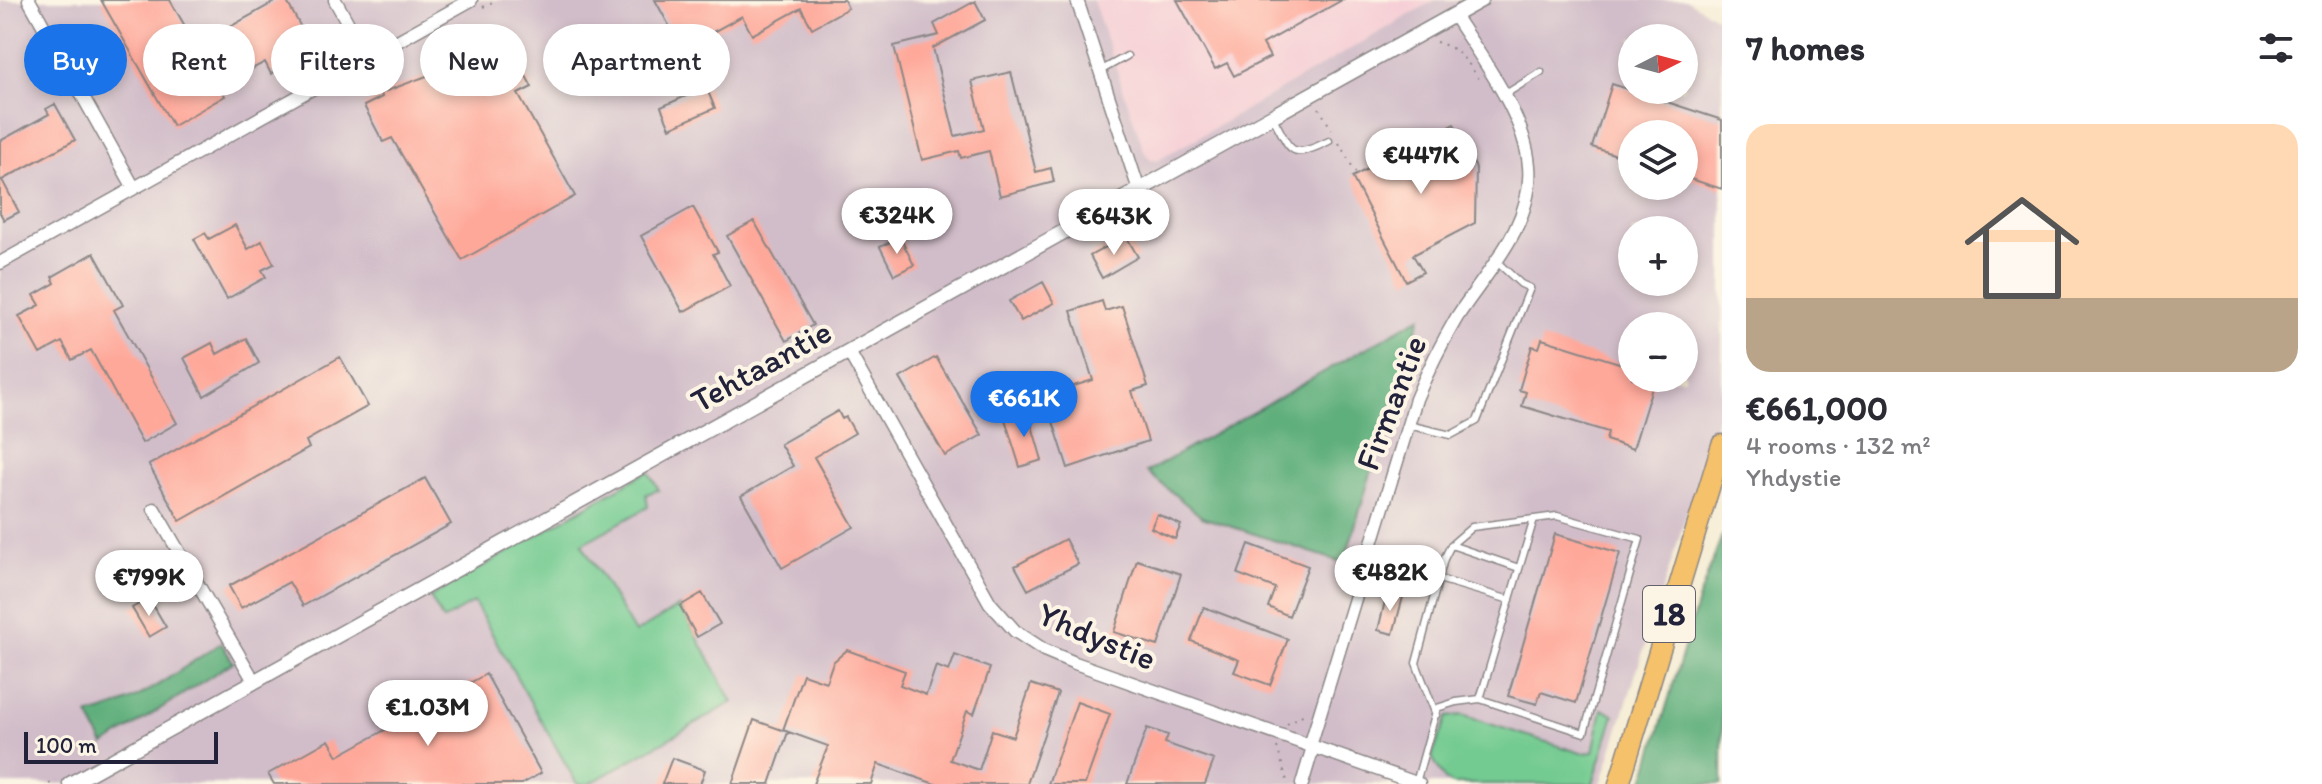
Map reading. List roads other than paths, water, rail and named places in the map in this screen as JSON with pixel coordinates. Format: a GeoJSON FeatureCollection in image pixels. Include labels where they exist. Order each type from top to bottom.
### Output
{"type":"FeatureCollection","features":[{"type":"Feature","properties":{"kind":"highway","name":"18"},"geometry":{"type":"LineString","coordinates":[[1619,784],[1722,445]]}},
{"type":"Feature","properties":{"kind":"street"},"geometry":{"type":"LineString","coordinates":[[29,0],[134,188]]}},
{"type":"Feature","properties":{"kind":"street"},"geometry":{"type":"LineString","coordinates":[[335,0],[348,24]]}},
{"type":"Feature","properties":{"kind":"street"},"geometry":{"type":"LineString","coordinates":[[404,37],[471,0]]}},
{"type":"Feature","properties":{"kind":"street"},"geometry":{"type":"LineString","coordinates":[[1077,0],[1139,190]]}},
{"type":"Feature","properties":{"kind":"street","name":"Tehtaantie"},"geometry":{"type":"LineString","coordinates":[[70,784],[1481,0]]}},
{"type":"Feature","properties":{"kind":"street","name":"Firmantie"},"geometry":{"type":"LineString","coordinates":[[1302,784],[1408,425],[1433,358],[1497,262],[1516,226],[1526,197],[1529,166],[1521,133],[1504,95],[1454,15]]}},
{"type":"Feature","properties":{"kind":"street"},"geometry":{"type":"LineString","coordinates":[[0,263],[299,96]]}},
{"type":"Feature","properties":{"kind":"street","name":"Yhdystie"},"geometry":{"type":"LineString","coordinates":[[849,352],[965,562],[990,603],[1015,631],[1044,650],[1075,663],[1417,784]]}},
{"type":"Feature","properties":{"kind":"street"},"geometry":{"type":"LineString","coordinates":[[154,509],[254,681]]}},
{"type":"Feature","properties":{"kind":"lane"},"geometry":{"type":"LineString","coordinates":[[1100,71],[1127,56]]}},
{"type":"Feature","properties":{"kind":"lane"},"geometry":{"type":"LineString","coordinates":[[1504,95],[1541,72]]}},
{"type":"Feature","properties":{"kind":"lane"},"geometry":{"type":"LineString","coordinates":[[1272,116],[1296,153],[1304,153],[1329,141]]}},
{"type":"Feature","properties":{"kind":"lane"},"geometry":{"type":"LineString","coordinates":[[1408,425],[1451,435],[1477,421],[1530,288],[1521,284],[1497,262]]}},
{"type":"Feature","properties":{"kind":"lane"},"geometry":{"type":"LineString","coordinates":[[1417,784],[1436,715],[1437,708],[1456,702],[1480,699],[1584,733],[1640,539],[1557,516],[1472,527],[1451,545],[1444,559],[1416,663],[1436,715]]}},
{"type":"Feature","properties":{"kind":"lane"},"geometry":{"type":"LineString","coordinates":[[1480,699],[1534,519]]}},
{"type":"Feature","properties":{"kind":"lane"},"geometry":{"type":"LineString","coordinates":[[1451,545],[1519,568]]}},
{"type":"Feature","properties":{"kind":"lane"},"geometry":{"type":"LineString","coordinates":[[1439,579],[1510,600]]}}]}
